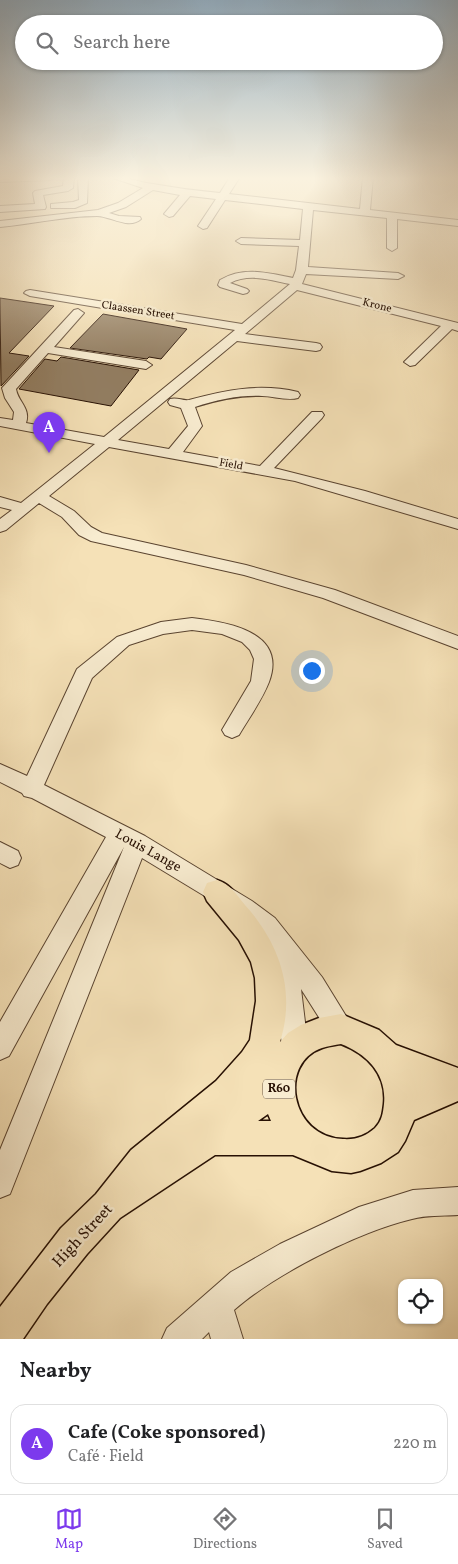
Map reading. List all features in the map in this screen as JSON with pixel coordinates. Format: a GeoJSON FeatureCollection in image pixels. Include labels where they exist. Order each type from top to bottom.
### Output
{"type":"FeatureCollection","features":[{"type":"Feature","properties":{"kind":"main road"},"geometry":{"type":"LineString","coordinates":[[108,1206],[126,1180],[148,1157],[179,1130],[208,1109],[248,1070],[262,1049],[271,1012],[271,981],[264,956],[251,934],[217,892]]}},
{"type":"Feature","properties":{"kind":"main road"},"geometry":{"type":"LineString","coordinates":[[295,1047],[312,1036],[341,1028]]}},
{"type":"Feature","properties":{"kind":"main road","name":"R60"},"geometry":{"type":"LineString","coordinates":[[295,1047],[284,1064],[279,1084],[281,1106],[290,1127],[298,1138],[327,1155],[349,1157],[370,1152],[387,1139],[398,1120],[401,1087],[398,1077],[387,1058],[371,1043],[341,1028]]}},
{"type":"Feature","properties":{"kind":"main road","name":"R60"},"geometry":{"type":"LineString","coordinates":[[387,1058],[457,1084]]}},
{"type":"Feature","properties":{"kind":"main road","name":"High Street"},"geometry":{"type":"LineString","coordinates":[[0,1339],[34,1290],[74,1241],[108,1206],[211,1138],[279,1084]]}},
{"type":"Feature","properties":{"kind":"main road","name":"R60"},"geometry":{"type":"LineString","coordinates":[[400,1110],[457,1084]]}},
{"type":"Feature","properties":{"kind":"main road"},"geometry":{"type":"LineString","coordinates":[[211,1138],[298,1138]]}},
{"type":"Feature","properties":{"kind":"street"},"geometry":{"type":"LineString","coordinates":[[0,527],[241,332],[298,279],[305,239]]}},
{"type":"Feature","properties":{"kind":"street"},"geometry":{"type":"LineString","coordinates":[[392,239],[392,248]]}},
{"type":"Feature","properties":{"kind":"street"},"geometry":{"type":"LineString","coordinates":[[241,241],[305,243]]}},
{"type":"Feature","properties":{"kind":"street"},"geometry":{"type":"LineString","coordinates":[[243,291],[224,285],[224,282],[237,276],[250,274],[298,279],[398,276]]}},
{"type":"Feature","properties":{"kind":"street","name":"Krone"},"geometry":{"type":"LineString","coordinates":[[298,279],[453,326]]}},
{"type":"Feature","properties":{"kind":"street","name":"Claassen Street"},"geometry":{"type":"LineString","coordinates":[[30,293],[316,347]]}},
{"type":"Feature","properties":{"kind":"street"},"geometry":{"type":"LineString","coordinates":[[18,425],[22,416],[21,409],[12,397],[9,388],[78,313]]}},
{"type":"Feature","properties":{"kind":"street"},"geometry":{"type":"LineString","coordinates":[[410,362],[453,326]]}},
{"type":"Feature","properties":{"kind":"street"},"geometry":{"type":"LineString","coordinates":[[45,349],[146,365]]}},
{"type":"Feature","properties":{"kind":"street"},"geometry":{"type":"LineString","coordinates":[[160,399],[187,405],[228,392],[252,390],[293,395]]}},
{"type":"Feature","properties":{"kind":"street"},"geometry":{"type":"LineString","coordinates":[[173,454],[195,426],[187,405]]}},
{"type":"Feature","properties":{"kind":"street"},"geometry":{"type":"LineString","coordinates":[[263,471],[317,415]]}},
{"type":"Feature","properties":{"kind":"street","name":"Field"},"geometry":{"type":"LineString","coordinates":[[0,422],[326,484],[458,524]]}},
{"type":"Feature","properties":{"kind":"street"},"geometry":{"type":"LineString","coordinates":[[38,496],[68,514],[85,531],[97,537],[246,570],[329,594],[458,643]]}},
{"type":"Feature","properties":{"kind":"street"},"geometry":{"type":"LineString","coordinates":[[0,502],[23,508]]}},
{"type":"Feature","properties":{"kind":"street"},"geometry":{"type":"LineString","coordinates":[[30,790],[84,674],[123,641],[161,628],[192,624],[225,628],[248,638],[258,647],[263,659],[260,681],[232,730]]}},
{"type":"Feature","properties":{"kind":"street","name":"Louis Lange"},"geometry":{"type":"LineString","coordinates":[[1,774],[128,839],[244,908],[259,920],[284,946],[313,985],[341,1028]]}},
{"type":"Feature","properties":{"kind":"street"},"geometry":{"type":"LineString","coordinates":[[0,1047],[128,839]]}},
{"type":"Feature","properties":{"kind":"street"},"geometry":{"type":"LineString","coordinates":[[0,1184],[48,1071],[64,1028],[128,839]]}},
{"type":"Feature","properties":{"kind":"street"},"geometry":{"type":"LineString","coordinates":[[284,946],[295,1047]]}},
{"type":"Feature","properties":{"kind":"street"},"geometry":{"type":"LineString","coordinates":[[178,1339],[242,1283],[291,1255],[358,1222],[414,1204],[458,1201]]}},
{"type":"Feature","properties":{"kind":"street"},"geometry":{"type":"LineString","coordinates":[[217,1304],[228,1339]]}},
{"type":"Feature","properties":{"kind":"building"},"geometry":{"type":"Polygon","coordinates":[[[0,298],[54,306],[9,353],[29,356],[1,386],[0,298]]]}},
{"type":"Feature","properties":{"kind":"building"},"geometry":{"type":"Polygon","coordinates":[[[103,314],[187,329],[161,359],[149,357],[147,359],[70,348],[103,314]]]}},
{"type":"Feature","properties":{"kind":"building"},"geometry":{"type":"Polygon","coordinates":[[[61,357],[139,370],[111,406],[19,389],[45,359],[57,361],[61,357]]]}},
{"type":"Feature","properties":{"kind":"place","name":"Cafe (Coke sponsored)"},"geometry":{"type":"Point","coordinates":[49,453]}}]}
